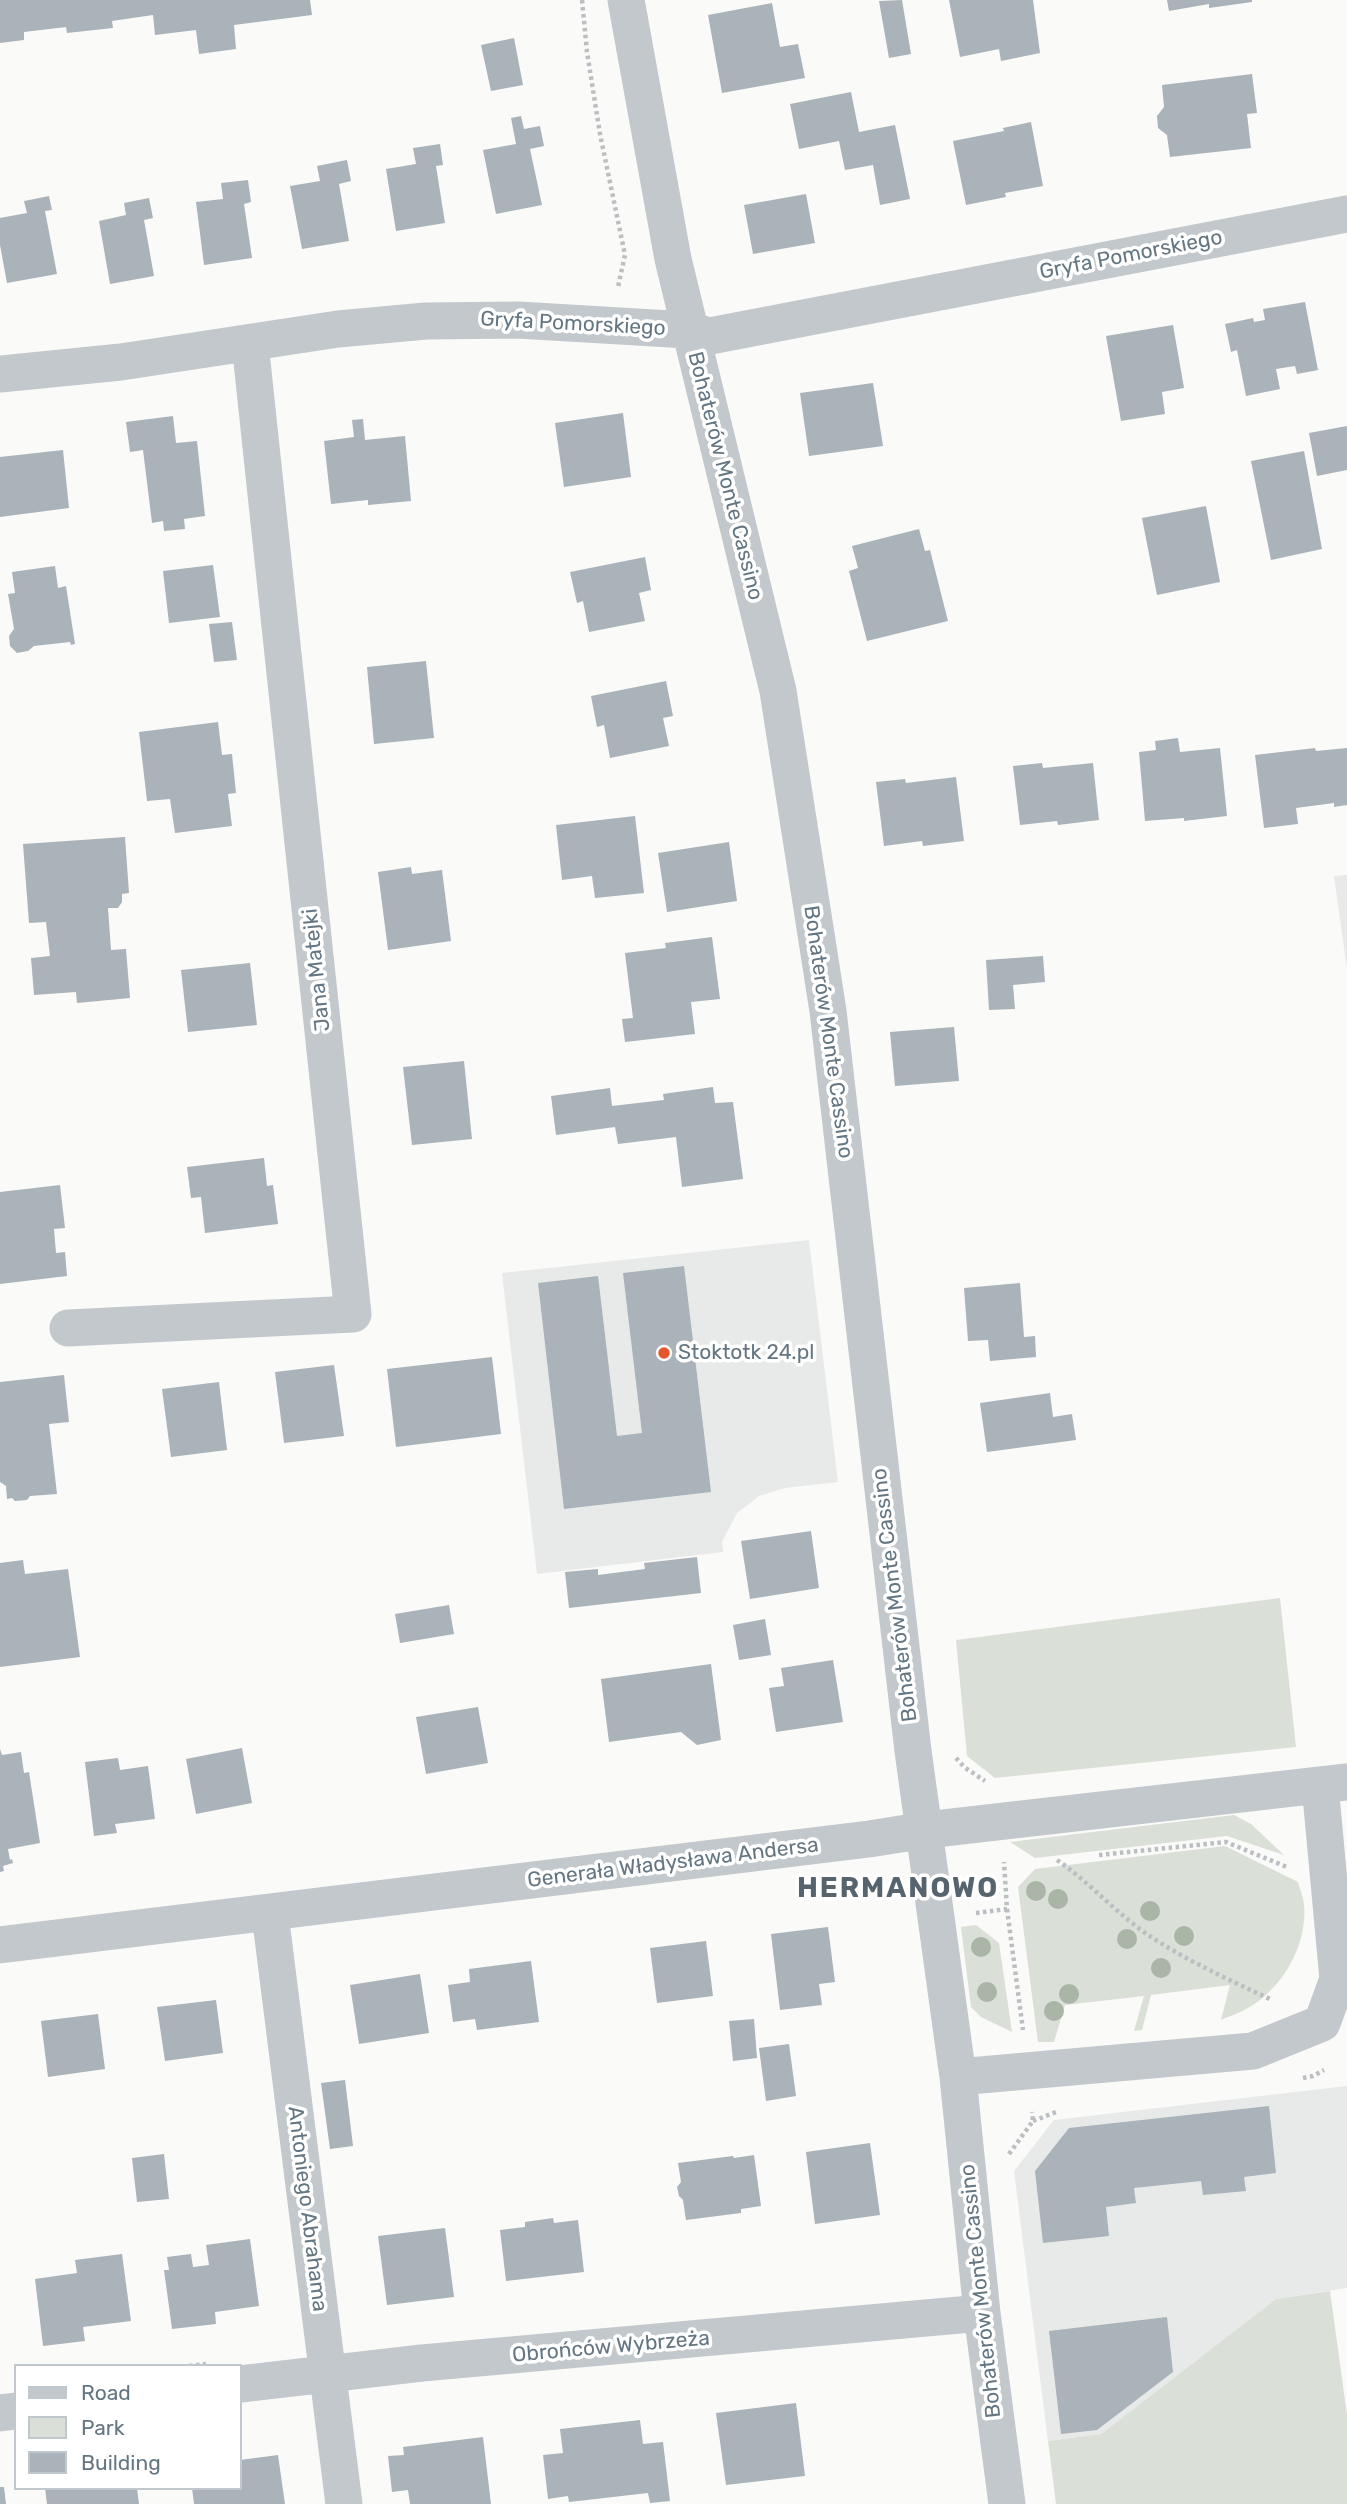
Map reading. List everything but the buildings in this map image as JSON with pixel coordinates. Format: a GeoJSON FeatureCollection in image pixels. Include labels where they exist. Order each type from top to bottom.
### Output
{"type":"FeatureCollection","features":[{"type":"Feature","properties":{"kind":"street","name":"Bohaterów Monte Cassino"},"geometry":{"type":"LineString","coordinates":[[626,0],[688,330],[779,691],[828,1011],[913,1751],[958,2077],[982,2313],[1007,2504]]}},
{"type":"Feature","properties":{"kind":"street","name":"Gryfa Pomorskiego"},"geometry":{"type":"LineString","coordinates":[[0,374],[121,362],[338,330],[426,321],[480,319],[688,330],[710,336],[1347,214]]}},
{"type":"Feature","properties":{"kind":"street","name":"Jana Matejki"},"geometry":{"type":"LineString","coordinates":[[68,1328],[353,1314],[250,343]]}},
{"type":"Feature","properties":{"kind":"street","name":"Generała Władysława Andersa"},"geometry":{"type":"LineString","coordinates":[[0,1945],[270,1914],[926,1830],[1334,1784]]}},
{"type":"Feature","properties":{"kind":"street"},"geometry":{"type":"LineString","coordinates":[[958,2077],[1253,2051],[1322,2023],[1338,1979],[1328,1864],[1334,1784]]}},
{"type":"Feature","properties":{"kind":"street","name":"Antoniego Abrahama"},"geometry":{"type":"LineString","coordinates":[[270,1914],[344,2504]]}},
{"type":"Feature","properties":{"kind":"street","name":"Obrońców Wybrzeża"},"geometry":{"type":"LineString","coordinates":[[242,2384],[327,2373],[982,2313]]}},
{"type":"Feature","properties":{"kind":"path"},"geometry":{"type":"LineString","coordinates":[[582,0],[600,134],[625,256],[617,294]]}},
{"type":"Feature","properties":{"kind":"path"},"geometry":{"type":"LineString","coordinates":[[1096,1856],[1226,1842],[1289,1868],[1328,1864]]}},
{"type":"Feature","properties":{"kind":"path"},"geometry":{"type":"LineString","coordinates":[[1044,1861],[1070,1858]]}},
{"type":"Feature","properties":{"kind":"path"},"geometry":{"type":"LineString","coordinates":[[1057,1860],[1147,1934],[1183,1956],[1261,1994]]}},
{"type":"Feature","properties":{"kind":"path"},"geometry":{"type":"LineString","coordinates":[[1004,1866],[1017,1864]]}},
{"type":"Feature","properties":{"kind":"path"},"geometry":{"type":"LineString","coordinates":[[1007,1909],[1033,2121],[1009,2153],[1007,2164]]}},
{"type":"Feature","properties":{"kind":"shaded area"},"geometry":{"type":"Polygon","coordinates":[[[1347,875],[1347,969],[1334,876],[1347,875]]]}},
{"type":"Feature","properties":{"kind":"shaded area"},"geometry":{"type":"Polygon","coordinates":[[[809,1240],[838,1482],[785,1488],[759,1496],[737,1513],[722,1542],[723,1552],[537,1574],[502,1273],[809,1240]]]}},
{"type":"Feature","properties":{"kind":"shaded area"},"geometry":{"type":"Polygon","coordinates":[[[1347,2086],[1347,2288],[1276,2299],[1101,2434],[1048,2441],[1014,2171],[1054,2120],[1347,2086]]]}},
{"type":"Feature","properties":{"kind":"green space"},"geometry":{"type":"Polygon","coordinates":[[[1280,1598],[1296,1747],[995,1778],[967,1756],[956,1640],[1280,1598]]]}},
{"type":"Feature","properties":{"kind":"green space"},"geometry":{"type":"Polygon","coordinates":[[[1234,1815],[1251,1824],[1284,1855],[1227,1836],[1035,1858],[1010,1842],[1234,1815]]]}},
{"type":"Feature","properties":{"kind":"green space"},"geometry":{"type":"Polygon","coordinates":[[[1225,1846],[1298,1882],[1304,1904],[1302,1935],[1290,1965],[1271,1990],[1246,2009],[1221,2020],[1230,1985],[1151,1995],[1142,2030],[1134,2031],[1144,1996],[1065,2005],[1054,2042],[1038,2042],[1018,1887],[1035,1869],[1225,1846]]]}},
{"type":"Feature","properties":{"kind":"green space"},"geometry":{"type":"Polygon","coordinates":[[[976,1925],[999,1943],[1012,2032],[981,2017],[971,2007],[961,1927],[976,1925]]]}},
{"type":"Feature","properties":{"kind":"green space"},"geometry":{"type":"Polygon","coordinates":[[[1330,2291],[1347,2415],[1347,2504],[1056,2504],[1048,2441],[1101,2434],[1276,2299],[1330,2291]]]}},
{"type":"Feature","properties":{"kind":"place","name":"Stoktotk 24.pl"},"geometry":{"type":"Point","coordinates":[664,1353]}},
{"type":"Feature","properties":{"kind":"district","name":"HERMANOWO"},"geometry":{"type":"Point","coordinates":[898,1889]}}]}
